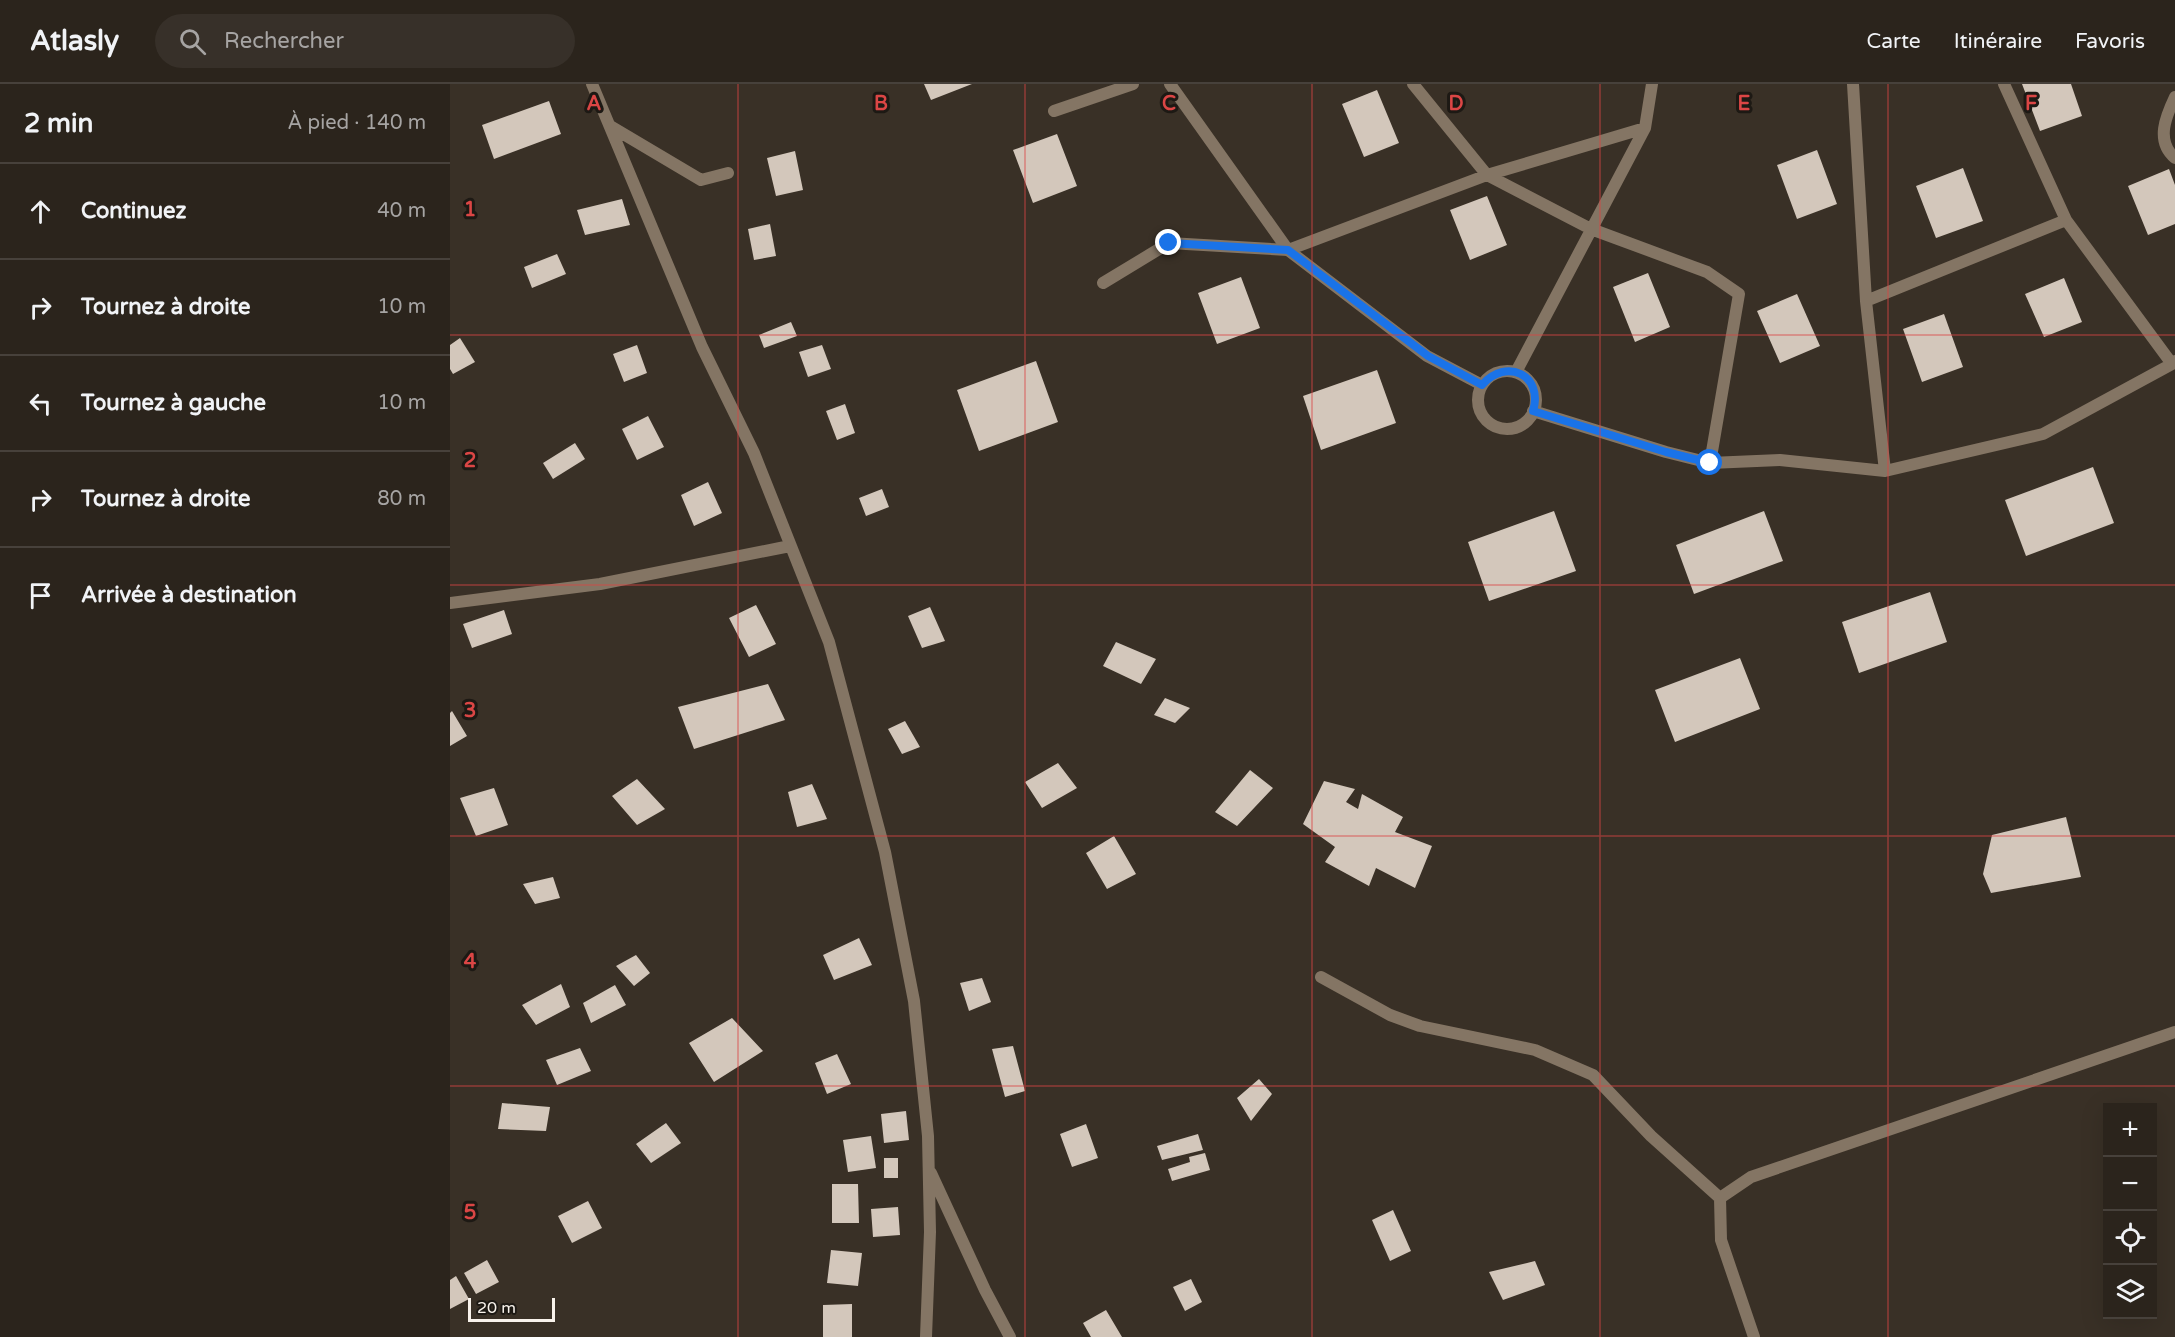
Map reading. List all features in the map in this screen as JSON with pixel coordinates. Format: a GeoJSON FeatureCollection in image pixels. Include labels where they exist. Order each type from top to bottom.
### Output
{"type":"FeatureCollection","features":[{"type":"Feature","properties":{"kind":"street"},"geometry":{"type":"LineString","coordinates":[[592,84],[702,346],[754,453],[829,642],[885,852],[914,1001],[928,1137],[930,1232],[926,1337]]}},
{"type":"Feature","properties":{"kind":"street"},"geometry":{"type":"LineString","coordinates":[[1054,111],[1133,84]]}},
{"type":"Feature","properties":{"kind":"street"},"geometry":{"type":"LineString","coordinates":[[1170,84],[1288,250],[1428,356],[1482,385]]}},
{"type":"Feature","properties":{"kind":"street"},"geometry":{"type":"LineString","coordinates":[[1413,84],[1487,174],[1591,229],[1707,272],[1738,294],[1710,463]]}},
{"type":"Feature","properties":{"kind":"street"},"geometry":{"type":"LineString","coordinates":[[1516,372],[1645,128],[1652,84]]}},
{"type":"Feature","properties":{"kind":"street"},"geometry":{"type":"LineString","coordinates":[[1853,84],[1866,301],[1886,471]]}},
{"type":"Feature","properties":{"kind":"street"},"geometry":{"type":"LineString","coordinates":[[1533,411],[1666,452],[1710,463],[1780,460],[1886,471],[2043,434],[2173,362],[2066,220],[2004,84]]}},
{"type":"Feature","properties":{"kind":"street"},"geometry":{"type":"LineString","coordinates":[[2175,97],[2165,119],[2163,139],[2175,158]]}},
{"type":"Feature","properties":{"kind":"street"},"geometry":{"type":"LineString","coordinates":[[610,126],[701,180],[728,173]]}},
{"type":"Feature","properties":{"kind":"street"},"geometry":{"type":"LineString","coordinates":[[1103,284],[1169,243],[1288,250],[1487,174],[1645,128]]}},
{"type":"Feature","properties":{"kind":"street"},"geometry":{"type":"LineString","coordinates":[[1866,301],[2066,220]]}},
{"type":"Feature","properties":{"kind":"street"},"geometry":{"type":"LineString","coordinates":[[1506,370],[1516,372],[1525,376],[1535,392],[1536,402],[1533,411],[1523,424],[1514,428],[1496,427],[1488,422],[1481,413],[1478,394],[1488,378],[1497,372],[1506,370]]}},
{"type":"Feature","properties":{"kind":"street"},"geometry":{"type":"LineString","coordinates":[[450,603],[600,584],[790,546]]}},
{"type":"Feature","properties":{"kind":"street"},"geometry":{"type":"LineString","coordinates":[[1321,977],[1390,1015],[1410,1023],[1535,1050],[1593,1075],[1651,1136],[1720,1198],[1721,1240],[1754,1337]]}},
{"type":"Feature","properties":{"kind":"street"},"geometry":{"type":"LineString","coordinates":[[1720,1198],[1751,1177],[2175,1032]]}},
{"type":"Feature","properties":{"kind":"street"},"geometry":{"type":"LineString","coordinates":[[928,1166],[985,1290],[1010,1337]]}},
{"type":"Feature","properties":{"kind":"building"},"geometry":{"type":"Polygon","coordinates":[[[924,84],[972,84],[931,100],[924,84]]]}},
{"type":"Feature","properties":{"kind":"building"},"geometry":{"type":"Polygon","coordinates":[[[2022,84],[2071,84],[2082,116],[2040,131],[2022,84]]]}},
{"type":"Feature","properties":{"kind":"building"},"geometry":{"type":"Polygon","coordinates":[[[1377,90],[1399,143],[1364,157],[1342,104],[1377,90]]]}},
{"type":"Feature","properties":{"kind":"building"},"geometry":{"type":"Polygon","coordinates":[[[549,101],[561,134],[494,159],[482,125],[549,101]]]}},
{"type":"Feature","properties":{"kind":"building"},"geometry":{"type":"Polygon","coordinates":[[[1057,134],[1077,186],[1033,203],[1013,150],[1057,134]]]}},
{"type":"Feature","properties":{"kind":"building"},"geometry":{"type":"Polygon","coordinates":[[[1817,150],[1837,204],[1797,219],[1777,165],[1817,150]]]}},
{"type":"Feature","properties":{"kind":"building"},"geometry":{"type":"Polygon","coordinates":[[[795,151],[803,190],[776,196],[767,158],[795,151]]]}},
{"type":"Feature","properties":{"kind":"building"},"geometry":{"type":"Polygon","coordinates":[[[1963,168],[1983,221],[1936,238],[1916,186],[1963,168]]]}},
{"type":"Feature","properties":{"kind":"building"},"geometry":{"type":"Polygon","coordinates":[[[2169,169],[2175,185],[2175,224],[2148,235],[2128,186],[2169,169]]]}},
{"type":"Feature","properties":{"kind":"building"},"geometry":{"type":"Polygon","coordinates":[[[1487,196],[1507,245],[1470,260],[1450,210],[1487,196]]]}},
{"type":"Feature","properties":{"kind":"building"},"geometry":{"type":"Polygon","coordinates":[[[622,199],[630,225],[585,235],[577,210],[622,199]]]}},
{"type":"Feature","properties":{"kind":"building"},"geometry":{"type":"Polygon","coordinates":[[[770,224],[776,256],[754,260],[748,229],[770,224]]]}},
{"type":"Feature","properties":{"kind":"building"},"geometry":{"type":"Polygon","coordinates":[[[557,254],[566,274],[532,288],[524,267],[557,254]]]}},
{"type":"Feature","properties":{"kind":"building"},"geometry":{"type":"Polygon","coordinates":[[[1648,273],[1670,327],[1635,342],[1613,287],[1648,273]]]}},
{"type":"Feature","properties":{"kind":"building"},"geometry":{"type":"Polygon","coordinates":[[[1241,277],[1260,328],[1217,344],[1198,293],[1241,277]]]}},
{"type":"Feature","properties":{"kind":"building"},"geometry":{"type":"Polygon","coordinates":[[[2064,278],[2082,322],[2044,337],[2025,294],[2064,278]]]}},
{"type":"Feature","properties":{"kind":"building"},"geometry":{"type":"Polygon","coordinates":[[[1797,294],[1820,346],[1780,363],[1757,311],[1797,294]]]}},
{"type":"Feature","properties":{"kind":"building"},"geometry":{"type":"Polygon","coordinates":[[[1944,314],[1963,367],[1922,382],[1903,329],[1944,314]]]}},
{"type":"Feature","properties":{"kind":"building"},"geometry":{"type":"Polygon","coordinates":[[[791,322],[797,336],[764,348],[759,335],[791,322]]]}},
{"type":"Feature","properties":{"kind":"building"},"geometry":{"type":"Polygon","coordinates":[[[460,338],[475,362],[453,374],[450,369],[450,345],[460,338]]]}},
{"type":"Feature","properties":{"kind":"building"},"geometry":{"type":"Polygon","coordinates":[[[637,345],[647,373],[624,382],[613,354],[637,345]]]}},
{"type":"Feature","properties":{"kind":"building"},"geometry":{"type":"Polygon","coordinates":[[[822,345],[831,369],[808,377],[799,352],[822,345]]]}},
{"type":"Feature","properties":{"kind":"building"},"geometry":{"type":"Polygon","coordinates":[[[1036,361],[1058,422],[979,451],[957,390],[1036,361]]]}},
{"type":"Feature","properties":{"kind":"building"},"geometry":{"type":"Polygon","coordinates":[[[1377,370],[1396,423],[1321,450],[1303,396],[1377,370]]]}},
{"type":"Feature","properties":{"kind":"building"},"geometry":{"type":"Polygon","coordinates":[[[845,404],[855,433],[837,440],[826,411],[845,404]]]}},
{"type":"Feature","properties":{"kind":"building"},"geometry":{"type":"Polygon","coordinates":[[[648,416],[664,447],[637,460],[622,429],[648,416]]]}},
{"type":"Feature","properties":{"kind":"building"},"geometry":{"type":"Polygon","coordinates":[[[575,443],[585,459],[553,479],[543,463],[575,443]]]}},
{"type":"Feature","properties":{"kind":"building"},"geometry":{"type":"Polygon","coordinates":[[[2093,467],[2114,523],[2026,556],[2005,500],[2093,467]]]}},
{"type":"Feature","properties":{"kind":"building"},"geometry":{"type":"Polygon","coordinates":[[[708,482],[722,513],[694,526],[681,495],[708,482]]]}},
{"type":"Feature","properties":{"kind":"building"},"geometry":{"type":"Polygon","coordinates":[[[882,489],[889,507],[866,516],[859,498],[882,489]]]}},
{"type":"Feature","properties":{"kind":"building"},"geometry":{"type":"Polygon","coordinates":[[[1554,511],[1576,571],[1489,601],[1468,542],[1554,511]]]}},
{"type":"Feature","properties":{"kind":"building"},"geometry":{"type":"Polygon","coordinates":[[[1764,511],[1783,561],[1694,594],[1676,545],[1764,511]]]}},
{"type":"Feature","properties":{"kind":"building"},"geometry":{"type":"Polygon","coordinates":[[[1930,592],[1947,642],[1859,673],[1842,622],[1930,592]]]}},
{"type":"Feature","properties":{"kind":"building"},"geometry":{"type":"Polygon","coordinates":[[[756,605],[776,644],[749,657],[729,618],[756,605]]]}},
{"type":"Feature","properties":{"kind":"building"},"geometry":{"type":"Polygon","coordinates":[[[930,607],[945,641],[922,648],[908,616],[930,607]]]}},
{"type":"Feature","properties":{"kind":"building"},"geometry":{"type":"Polygon","coordinates":[[[504,610],[512,634],[472,648],[463,624],[504,610]]]}},
{"type":"Feature","properties":{"kind":"building"},"geometry":{"type":"Polygon","coordinates":[[[1116,642],[1156,659],[1141,684],[1103,666],[1116,642]]]}},
{"type":"Feature","properties":{"kind":"building"},"geometry":{"type":"Polygon","coordinates":[[[1740,658],[1760,709],[1675,742],[1655,690],[1740,658]]]}},
{"type":"Feature","properties":{"kind":"building"},"geometry":{"type":"Polygon","coordinates":[[[768,684],[785,720],[694,749],[678,707],[768,684]]]}},
{"type":"Feature","properties":{"kind":"building"},"geometry":{"type":"Polygon","coordinates":[[[1165,698],[1190,708],[1175,723],[1154,715],[1165,698]]]}},
{"type":"Feature","properties":{"kind":"building"},"geometry":{"type":"Polygon","coordinates":[[[452,711],[467,736],[450,746],[450,713],[452,711]]]}},
{"type":"Feature","properties":{"kind":"building"},"geometry":{"type":"Polygon","coordinates":[[[905,721],[920,747],[902,754],[888,729],[905,721]]]}},
{"type":"Feature","properties":{"kind":"building"},"geometry":{"type":"Polygon","coordinates":[[[1058,763],[1077,788],[1042,808],[1025,782],[1058,763]]]}},
{"type":"Feature","properties":{"kind":"building"},"geometry":{"type":"Polygon","coordinates":[[[1250,770],[1273,788],[1237,826],[1215,812],[1250,770]]]}},
{"type":"Feature","properties":{"kind":"building"},"geometry":{"type":"Polygon","coordinates":[[[637,779],[665,809],[637,825],[612,796],[637,779]]]}},
{"type":"Feature","properties":{"kind":"building"},"geometry":{"type":"Polygon","coordinates":[[[1324,781],[1355,789],[1346,802],[1358,809],[1362,794],[1403,817],[1395,832],[1432,846],[1415,888],[1376,868],[1369,886],[1325,862],[1335,847],[1303,824],[1324,781]]]}},
{"type":"Feature","properties":{"kind":"building"},"geometry":{"type":"Polygon","coordinates":[[[812,784],[827,819],[797,827],[788,792],[812,784]]]}},
{"type":"Feature","properties":{"kind":"building"},"geometry":{"type":"Polygon","coordinates":[[[494,788],[508,825],[476,836],[460,798],[494,788]]]}},
{"type":"Feature","properties":{"kind":"building"},"geometry":{"type":"Polygon","coordinates":[[[2066,817],[2081,877],[1991,893],[1983,874],[1992,835],[2066,817]]]}},
{"type":"Feature","properties":{"kind":"building"},"geometry":{"type":"Polygon","coordinates":[[[1114,836],[1136,874],[1107,889],[1086,853],[1114,836]]]}},
{"type":"Feature","properties":{"kind":"building"},"geometry":{"type":"Polygon","coordinates":[[[553,877],[560,898],[535,904],[523,884],[553,877]]]}},
{"type":"Feature","properties":{"kind":"building"},"geometry":{"type":"Polygon","coordinates":[[[859,938],[872,965],[834,980],[823,955],[859,938]]]}},
{"type":"Feature","properties":{"kind":"building"},"geometry":{"type":"Polygon","coordinates":[[[636,955],[650,973],[634,986],[616,966],[636,955]]]}},
{"type":"Feature","properties":{"kind":"building"},"geometry":{"type":"Polygon","coordinates":[[[982,978],[991,1002],[969,1011],[960,983],[982,978]]]}},
{"type":"Feature","properties":{"kind":"building"},"geometry":{"type":"Polygon","coordinates":[[[561,984],[570,1007],[536,1025],[522,1005],[561,984]]]}},
{"type":"Feature","properties":{"kind":"building"},"geometry":{"type":"Polygon","coordinates":[[[615,985],[626,1005],[591,1023],[583,1003],[615,985]]]}},
{"type":"Feature","properties":{"kind":"building"},"geometry":{"type":"Polygon","coordinates":[[[732,1018],[763,1051],[714,1082],[689,1043],[732,1018]]]}},
{"type":"Feature","properties":{"kind":"building"},"geometry":{"type":"Polygon","coordinates":[[[1013,1046],[1025,1091],[1005,1097],[992,1049],[1013,1046]]]}},
{"type":"Feature","properties":{"kind":"building"},"geometry":{"type":"Polygon","coordinates":[[[580,1048],[591,1071],[557,1085],[546,1060],[580,1048]]]}},
{"type":"Feature","properties":{"kind":"building"},"geometry":{"type":"Polygon","coordinates":[[[837,1054],[851,1084],[827,1094],[815,1063],[837,1054]]]}},
{"type":"Feature","properties":{"kind":"building"},"geometry":{"type":"Polygon","coordinates":[[[1259,1079],[1272,1094],[1251,1121],[1237,1098],[1259,1079]]]}},
{"type":"Feature","properties":{"kind":"building"},"geometry":{"type":"Polygon","coordinates":[[[502,1103],[550,1107],[546,1131],[498,1129],[502,1103]]]}},
{"type":"Feature","properties":{"kind":"building"},"geometry":{"type":"Polygon","coordinates":[[[906,1111],[909,1140],[884,1143],[881,1114],[906,1111]]]}},
{"type":"Feature","properties":{"kind":"building"},"geometry":{"type":"Polygon","coordinates":[[[666,1123],[681,1143],[651,1163],[636,1144],[666,1123]]]}},
{"type":"Feature","properties":{"kind":"building"},"geometry":{"type":"Polygon","coordinates":[[[1086,1124],[1098,1158],[1072,1167],[1060,1134],[1086,1124]]]}},
{"type":"Feature","properties":{"kind":"building"},"geometry":{"type":"Polygon","coordinates":[[[1198,1134],[1203,1150],[1162,1160],[1157,1146],[1198,1134]]]}},
{"type":"Feature","properties":{"kind":"building"},"geometry":{"type":"Polygon","coordinates":[[[871,1136],[876,1168],[848,1172],[843,1140],[871,1136]]]}},
{"type":"Feature","properties":{"kind":"building"},"geometry":{"type":"Polygon","coordinates":[[[1205,1153],[1210,1170],[1172,1181],[1168,1169],[1190,1162],[1189,1157],[1205,1153]]]}},
{"type":"Feature","properties":{"kind":"building"},"geometry":{"type":"Polygon","coordinates":[[[884,1158],[898,1158],[898,1178],[884,1178],[884,1158]]]}},
{"type":"Feature","properties":{"kind":"building"},"geometry":{"type":"Polygon","coordinates":[[[832,1184],[858,1184],[859,1223],[832,1223],[832,1184]]]}},
{"type":"Feature","properties":{"kind":"building"},"geometry":{"type":"Polygon","coordinates":[[[588,1201],[602,1228],[572,1243],[558,1216],[588,1201]]]}},
{"type":"Feature","properties":{"kind":"building"},"geometry":{"type":"Polygon","coordinates":[[[898,1207],[900,1235],[873,1237],[871,1209],[898,1207]]]}},
{"type":"Feature","properties":{"kind":"building"},"geometry":{"type":"Polygon","coordinates":[[[1393,1210],[1411,1251],[1390,1261],[1372,1220],[1393,1210]]]}},
{"type":"Feature","properties":{"kind":"building"},"geometry":{"type":"Polygon","coordinates":[[[831,1250],[862,1253],[858,1286],[827,1283],[831,1250]]]}},
{"type":"Feature","properties":{"kind":"building"},"geometry":{"type":"Polygon","coordinates":[[[487,1260],[499,1282],[476,1294],[464,1273],[487,1260]]]}},
{"type":"Feature","properties":{"kind":"building"},"geometry":{"type":"Polygon","coordinates":[[[1535,1261],[1545,1285],[1503,1300],[1489,1272],[1535,1261]]]}},
{"type":"Feature","properties":{"kind":"building"},"geometry":{"type":"Polygon","coordinates":[[[456,1276],[469,1299],[450,1309],[450,1280],[456,1276]]]}},
{"type":"Feature","properties":{"kind":"building"},"geometry":{"type":"Polygon","coordinates":[[[1191,1279],[1202,1302],[1185,1311],[1173,1287],[1191,1279]]]}},
{"type":"Feature","properties":{"kind":"building"},"geometry":{"type":"Polygon","coordinates":[[[852,1304],[852,1337],[823,1337],[823,1305],[852,1304]]]}},
{"type":"Feature","properties":{"kind":"building"},"geometry":{"type":"Polygon","coordinates":[[[1106,1310],[1122,1337],[1091,1337],[1083,1323],[1106,1310]]]}},
{"type":"Feature","properties":{"kind":"route"},"geometry":{"type":"LineString","coordinates":[[1169,243],[1288,250],[1428,356],[1482,385],[1497,372],[1506,370],[1525,376],[1535,392],[1536,402],[1533,411],[1666,452],[1710,463]]}}]}
